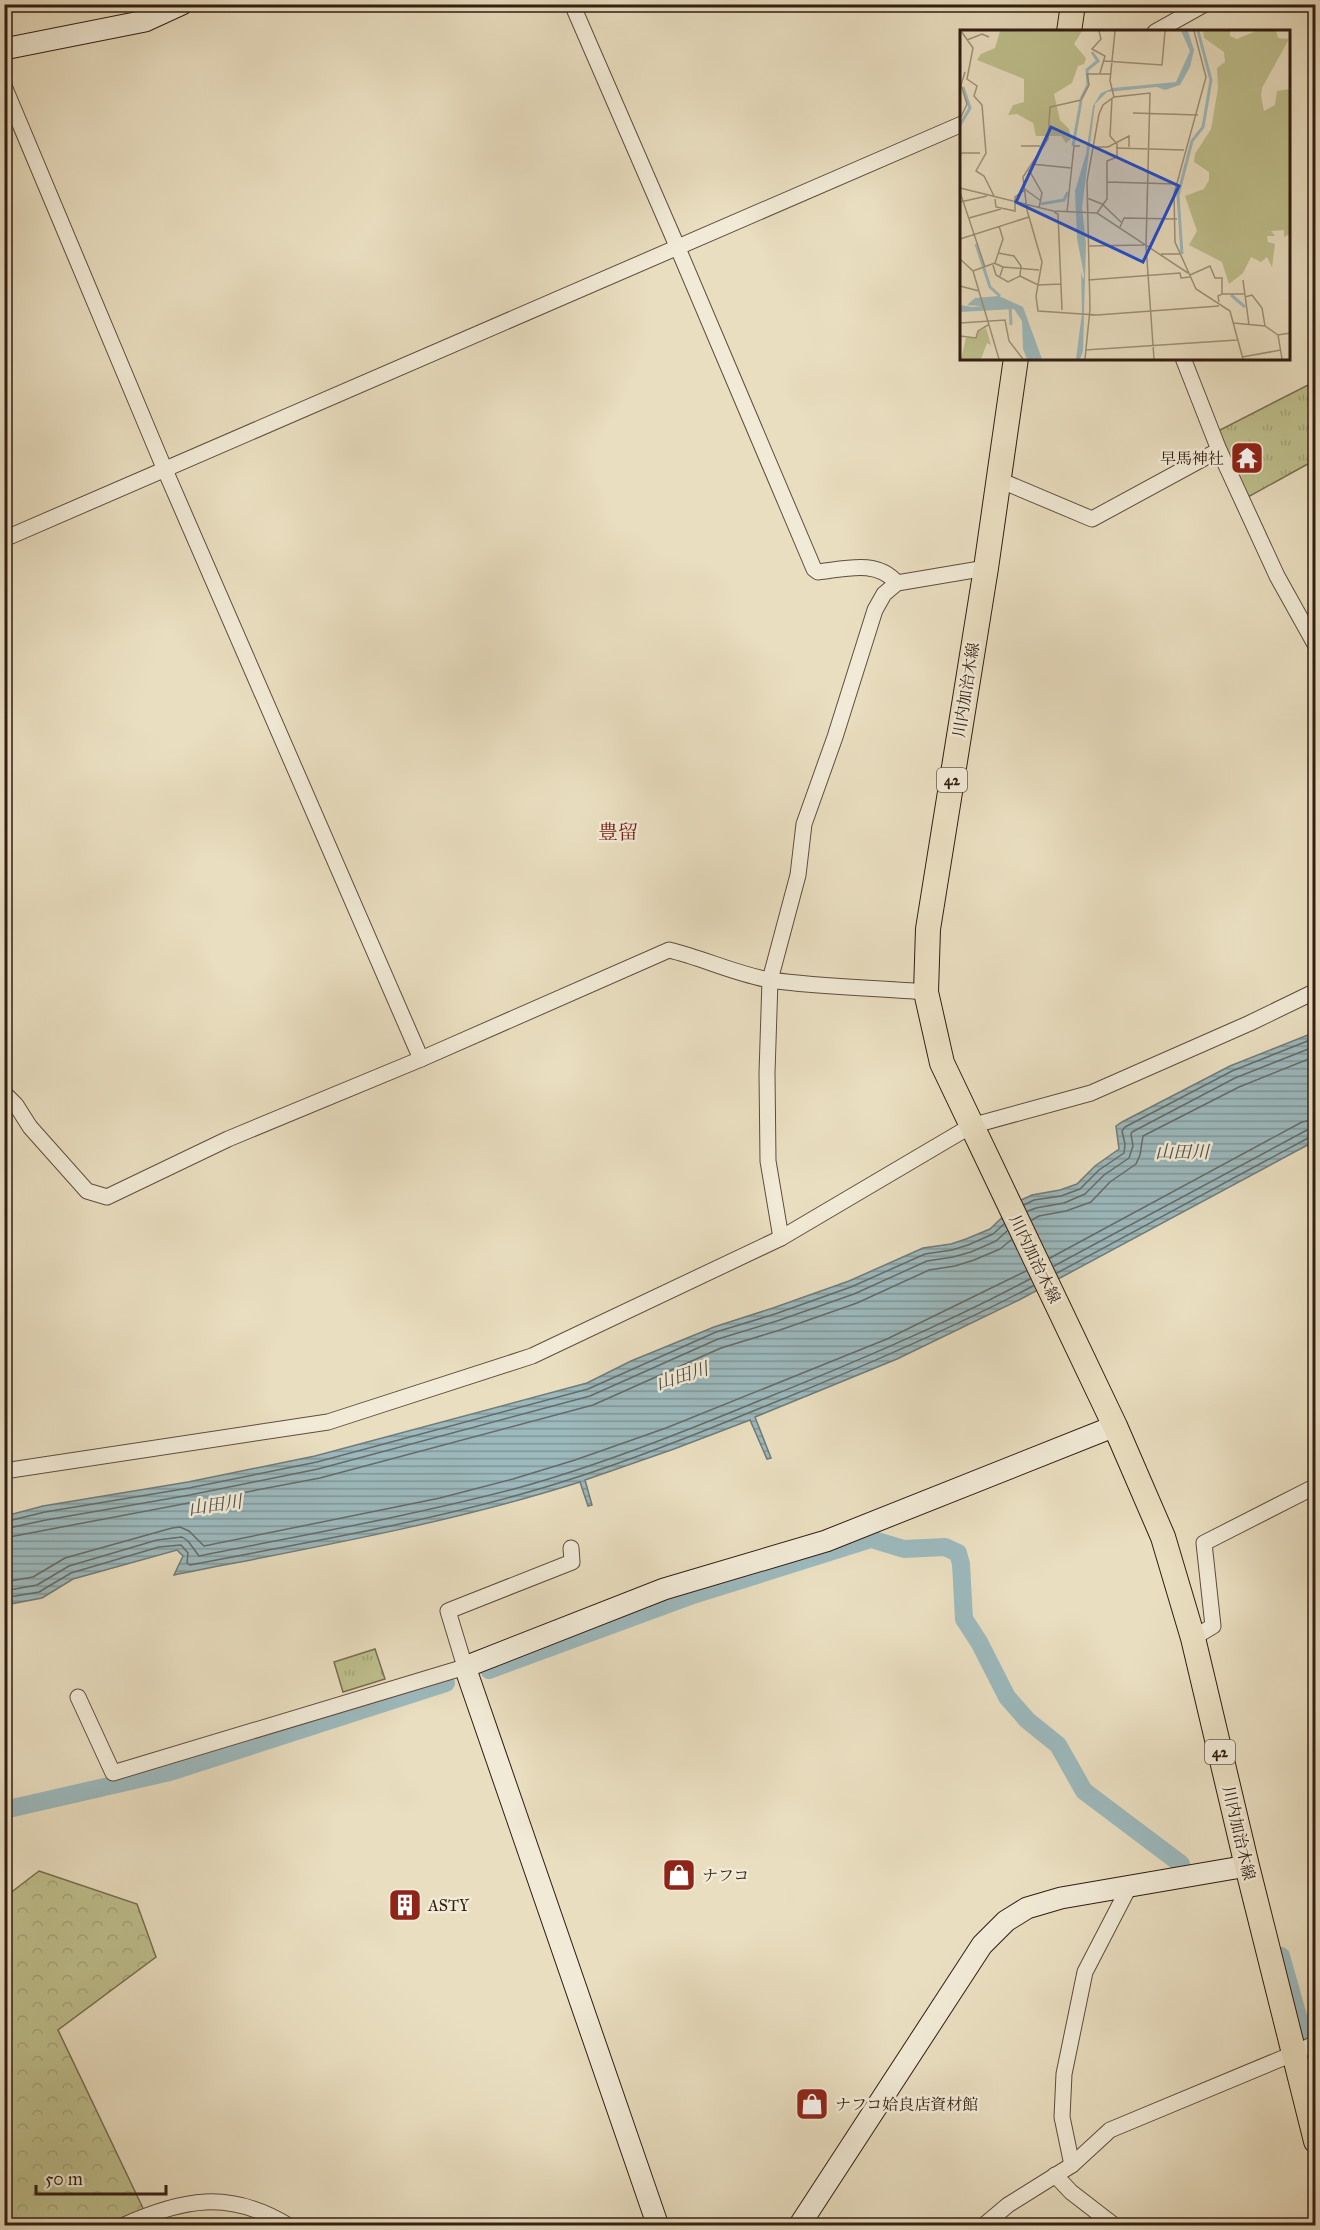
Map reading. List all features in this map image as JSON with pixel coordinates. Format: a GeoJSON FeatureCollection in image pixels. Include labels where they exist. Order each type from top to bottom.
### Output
{"type":"FeatureCollection","features":[{"type":"Feature","properties":{"kind":"main road"},"geometry":{"type":"LineString","coordinates":[[1069,30],[1073,4]]}},
{"type":"Feature","properties":{"kind":"main road","name":"川内加治木線"},"geometry":{"type":"LineString","coordinates":[[1016,360],[986,568],[928,928],[926,992],[942,1063],[1115,1426],[1163,1537],[1193,1638],[1247,1866],[1305,2048],[1316,2141]]}},
{"type":"Feature","properties":{"kind":"street"},"geometry":{"type":"LineString","coordinates":[[4,49],[145,21],[182,4]]}},
{"type":"Feature","properties":{"kind":"street"},"geometry":{"type":"LineString","coordinates":[[572,4],[813,569],[818,572],[868,566],[891,575],[897,583]]}},
{"type":"Feature","properties":{"kind":"street"},"geometry":{"type":"LineString","coordinates":[[1159,30],[1205,4]]}},
{"type":"Feature","properties":{"kind":"street"},"geometry":{"type":"LineString","coordinates":[[4,86],[165,470],[421,1059]]}},
{"type":"Feature","properties":{"kind":"street"},"geometry":{"type":"LineString","coordinates":[[4,539],[960,125]]}},
{"type":"Feature","properties":{"kind":"street"},"geometry":{"type":"LineString","coordinates":[[1184,360],[1219,450],[1277,576],[1316,646]]}},
{"type":"Feature","properties":{"kind":"street"},"geometry":{"type":"LineString","coordinates":[[997,479],[1092,519],[1219,450]]}},
{"type":"Feature","properties":{"kind":"street"},"geometry":{"type":"LineString","coordinates":[[781,1238],[768,1161],[767,1074],[770,980],[798,875],[804,825],[875,610],[884,594],[897,583],[986,568]]}},
{"type":"Feature","properties":{"kind":"street"},"geometry":{"type":"LineString","coordinates":[[4,1093],[16,1105],[30,1127],[87,1191],[107,1197],[228,1139],[421,1059],[669,950],[770,980],[926,992]]}},
{"type":"Feature","properties":{"kind":"street"},"geometry":{"type":"LineString","coordinates":[[4,1471],[328,1422],[532,1356],[781,1238],[973,1130],[1090,1093],[1250,1023],[1316,991]]}},
{"type":"Feature","properties":{"kind":"street"},"geometry":{"type":"LineString","coordinates":[[78,1697],[114,1773],[465,1667],[664,1589],[826,1541],[1115,1426]]}},
{"type":"Feature","properties":{"kind":"street"},"geometry":{"type":"LineString","coordinates":[[1193,1638],[1213,1626],[1204,1543],[1316,1486]]}},
{"type":"Feature","properties":{"kind":"street"},"geometry":{"type":"LineString","coordinates":[[571,1548],[572,1562],[448,1611],[465,1667],[658,2226]]}},
{"type":"Feature","properties":{"kind":"street"},"geometry":{"type":"LineString","coordinates":[[799,2226],[982,1945],[1006,1921],[1027,1908],[1061,1898],[1247,1866]]}},
{"type":"Feature","properties":{"kind":"street"},"geometry":{"type":"LineString","coordinates":[[1072,2165],[1062,2116],[1064,2074],[1085,1972],[1129,1887]]}},
{"type":"Feature","properties":{"kind":"street"},"geometry":{"type":"LineString","coordinates":[[983,2226],[1008,2205],[1072,2165],[1110,2130],[1305,2048]]}},
{"type":"Feature","properties":{"kind":"street"},"geometry":{"type":"LineString","coordinates":[[1055,2175],[1071,2192],[1115,2226]]}},
{"type":"Feature","properties":{"kind":"street"},"geometry":{"type":"LineString","coordinates":[[122,2226],[176,2205],[204,2200],[235,2203],[269,2213],[289,2226]]}},
{"type":"Feature","properties":{"kind":"green space"},"geometry":{"type":"Polygon","coordinates":[[[1308,385],[1315,399],[1315,460],[1248,497],[1218,431],[1308,385]]]}},
{"type":"Feature","properties":{"kind":"green space"},"geometry":{"type":"Polygon","coordinates":[[[375,1649],[385,1679],[343,1692],[334,1662],[375,1649]]]}},
{"type":"Feature","properties":{"kind":"green space"},"geometry":{"type":"Polygon","coordinates":[[[39,1871],[137,1904],[156,1957],[58,2030],[151,2225],[5,2226],[5,1897],[39,1871]]]}},
{"type":"Feature","properties":{"kind":"water","name":"山田川"},"geometry":{"type":"Polygon","coordinates":[[[1315,1026],[1315,1141],[1019,1300],[897,1359],[755,1417],[771,1458],[767,1459],[750,1420],[585,1480],[592,1505],[588,1506],[580,1482],[429,1523],[174,1575],[183,1556],[177,1550],[73,1579],[42,1598],[5,1605],[5,1516],[43,1506],[188,1482],[315,1456],[587,1383],[631,1361],[714,1327],[849,1281],[923,1248],[951,1244],[990,1229],[1019,1201],[1032,1195],[1077,1184],[1095,1166],[1119,1149],[1116,1126],[1122,1122],[1230,1066],[1308,1035],[1315,1026]]]}},
{"type":"Feature","properties":{"kind":"waterway"},"geometry":{"type":"LineString","coordinates":[[489,1670],[690,1596],[871,1539],[904,1549],[945,1547],[958,1553],[961,1564],[964,1619],[979,1642],[1007,1697],[1027,1720],[1058,1745],[1084,1791],[1181,1864]]}},
{"type":"Feature","properties":{"kind":"waterway"},"geometry":{"type":"LineString","coordinates":[[4,1810],[170,1772],[446,1683]]}},
{"type":"Feature","properties":{"kind":"waterway"},"geometry":{"type":"LineString","coordinates":[[1281,1956],[1303,2034],[1316,2031]]}},
{"type":"Feature","properties":{"kind":"place","name":"早馬神社"},"geometry":{"type":"Point","coordinates":[1247,458]}},
{"type":"Feature","properties":{"kind":"place","name":"ナフコ"},"geometry":{"type":"Point","coordinates":[679,1875]}},
{"type":"Feature","properties":{"kind":"place","name":"ASTY"},"geometry":{"type":"Point","coordinates":[405,1905]}},
{"type":"Feature","properties":{"kind":"place","name":"ナフコ姶良店資材館"},"geometry":{"type":"Point","coordinates":[812,2104]}},
{"type":"Feature","properties":{"kind":"district","name":"豊留"},"geometry":{"type":"Point","coordinates":[618,832]}}]}
